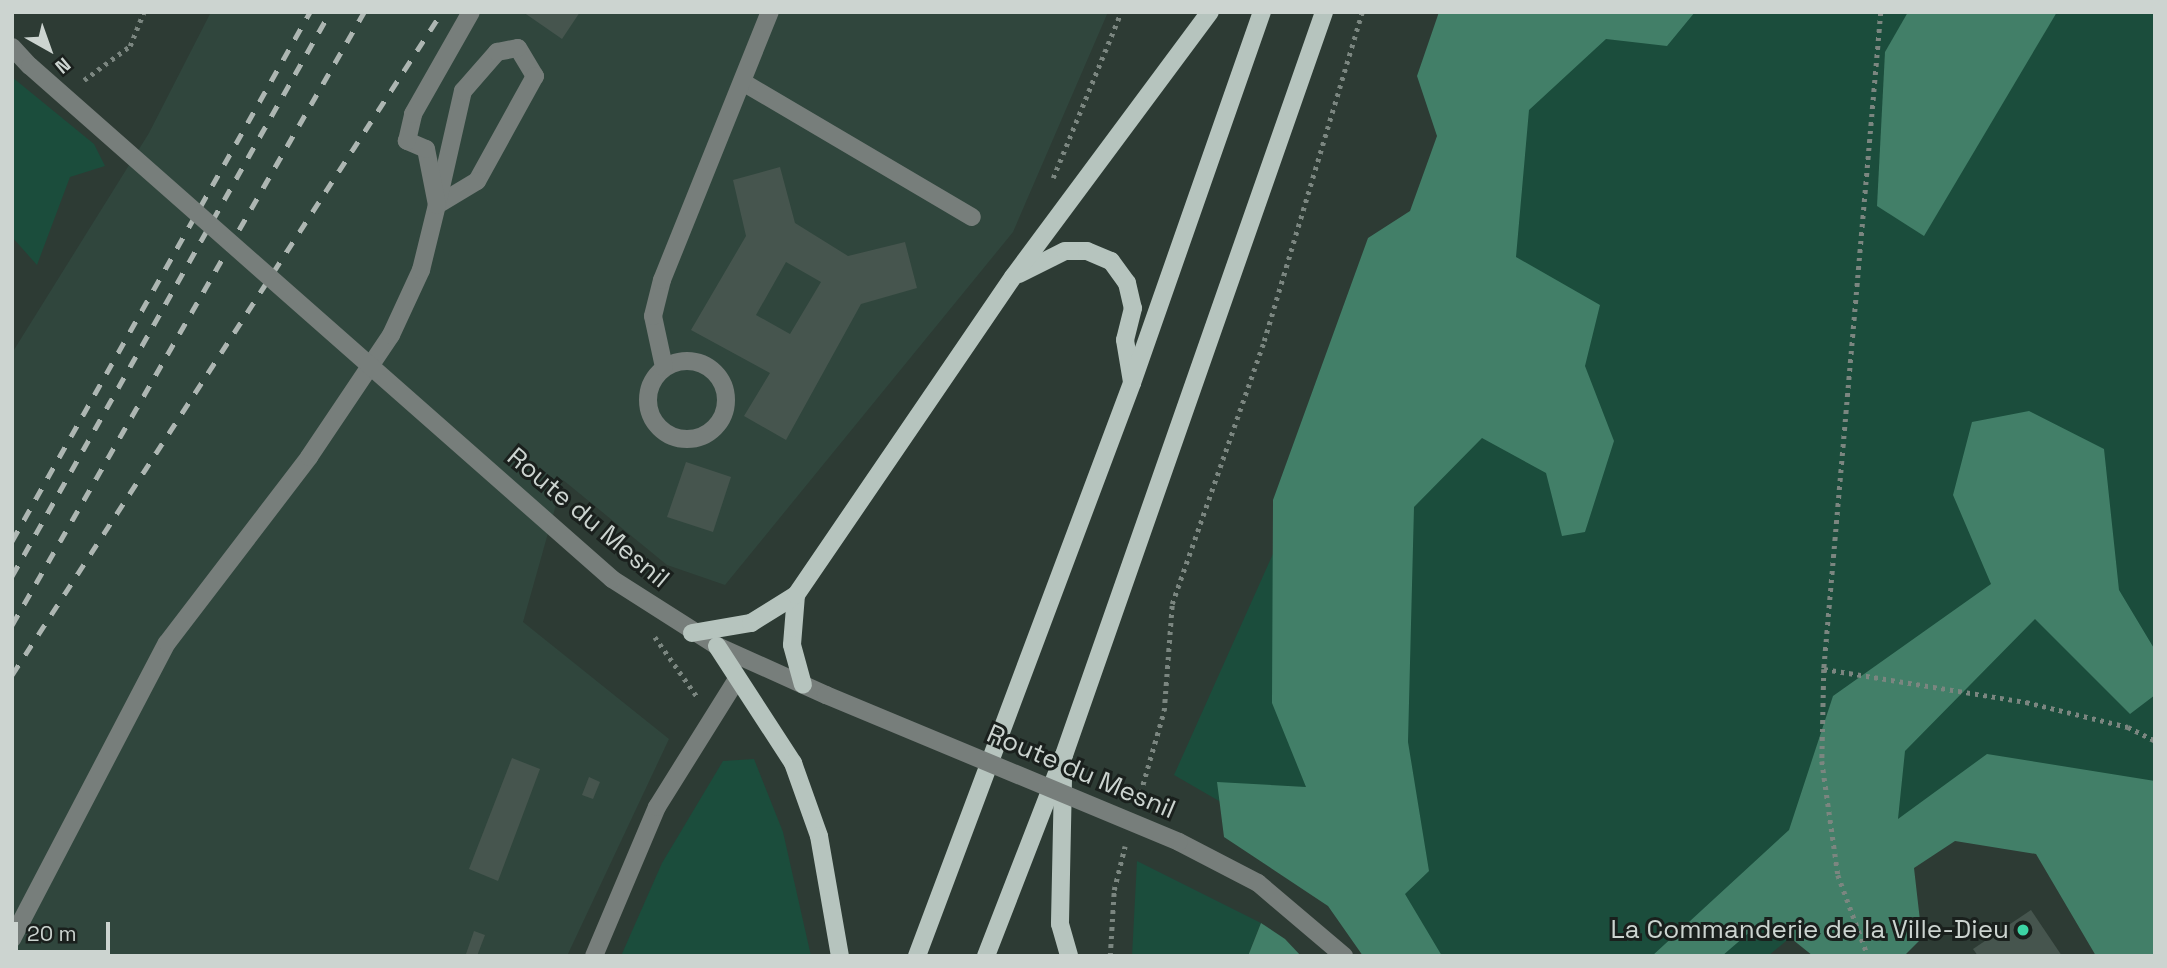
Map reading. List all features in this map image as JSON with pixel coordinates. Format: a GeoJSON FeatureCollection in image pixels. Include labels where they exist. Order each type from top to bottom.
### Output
{"type":"FeatureCollection","features":[{"type":"Feature","properties":{"kind":"main road"},"geometry":{"type":"LineString","coordinates":[[692,633],[751,623],[796,596],[1013,278],[1210,12]]}},
{"type":"Feature","properties":{"kind":"main road"},"geometry":{"type":"LineString","coordinates":[[917,956],[1132,383],[1262,12]]}},
{"type":"Feature","properties":{"kind":"main road"},"geometry":{"type":"LineString","coordinates":[[986,956],[1064,755],[1324,12]]}},
{"type":"Feature","properties":{"kind":"main road"},"geometry":{"type":"LineString","coordinates":[[1013,278],[1065,251],[1087,251],[1111,261],[1133,308],[1125,340],[1132,383]]}},
{"type":"Feature","properties":{"kind":"main road"},"geometry":{"type":"LineString","coordinates":[[796,596],[792,645],[803,685]]}},
{"type":"Feature","properties":{"kind":"main road"},"geometry":{"type":"LineString","coordinates":[[717,646],[793,763],[819,836],[840,956]]}},
{"type":"Feature","properties":{"kind":"main road"},"geometry":{"type":"LineString","coordinates":[[1064,755],[1060,923],[1069,956]]}},
{"type":"Feature","properties":{"kind":"street"},"geometry":{"type":"LineString","coordinates":[[437,205],[426,149],[407,141],[413,114],[471,12]]}},
{"type":"Feature","properties":{"kind":"street"},"geometry":{"type":"LineString","coordinates":[[664,367],[700,362],[720,378],[727,402],[708,433],[683,439],[658,427],[648,389],[664,367],[653,316],[662,279],[746,84],[771,12]]}},
{"type":"Feature","properties":{"kind":"street","name":"Route du Mesnil"},"geometry":{"type":"LineString","coordinates":[[12,47],[30,66],[612,579],[666,616],[717,646],[803,685],[1179,842],[1258,883],[1344,956]]}},
{"type":"Feature","properties":{"kind":"street"},"geometry":{"type":"LineString","coordinates":[[12,939],[167,643],[309,457],[391,335],[421,270],[464,91],[497,52],[518,48],[535,76],[477,181],[437,205]]}},
{"type":"Feature","properties":{"kind":"street","name":"Route du Mesnil"},"geometry":{"type":"LineString","coordinates":[[12,55],[30,66]]}},
{"type":"Feature","properties":{"kind":"street"},"geometry":{"type":"LineString","coordinates":[[746,84],[972,217]]}},
{"type":"Feature","properties":{"kind":"street"},"geometry":{"type":"LineString","coordinates":[[594,956],[657,807],[737,679]]}},
{"type":"Feature","properties":{"kind":"path"},"geometry":{"type":"LineString","coordinates":[[66,97],[130,46],[144,12]]}},
{"type":"Feature","properties":{"kind":"path"},"geometry":{"type":"LineString","coordinates":[[1049,186],[1121,12]]}},
{"type":"Feature","properties":{"kind":"path"},"geometry":{"type":"LineString","coordinates":[[1134,815],[1164,711],[1172,604],[1264,341],[1362,12]]}},
{"type":"Feature","properties":{"kind":"path"},"geometry":{"type":"LineString","coordinates":[[1868,956],[1838,875],[1822,761],[1824,668],[1881,12]]}},
{"type":"Feature","properties":{"kind":"path"},"geometry":{"type":"LineString","coordinates":[[666,616],[654,638],[693,695]]}},
{"type":"Feature","properties":{"kind":"path"},"geometry":{"type":"LineString","coordinates":[[1824,668],[2026,702],[2128,727],[2155,740]]}},
{"type":"Feature","properties":{"kind":"path"},"geometry":{"type":"LineString","coordinates":[[1110,956],[1114,890],[1126,842]]}},
{"type":"Feature","properties":{"kind":"shaded area"},"geometry":{"type":"Polygon","coordinates":[[[211,12],[1108,12],[1013,232],[725,585],[667,565],[563,480],[523,622],[669,739],[567,956],[12,956],[12,353],[149,133],[211,12]]]}},
{"type":"Feature","properties":{"kind":"shaded area"},"geometry":{"type":"Polygon","coordinates":[[[1439,12],[1695,12],[1667,46],[1606,39],[1529,110],[1516,257],[1600,305],[1585,366],[1614,441],[1585,532],[1562,536],[1546,473],[1482,438],[1414,507],[1408,742],[1429,871],[1405,894],[1442,956],[1363,956],[1328,906],[1224,837],[1217,782],[1306,787],[1272,703],[1273,500],[1368,238],[1410,211],[1437,136],[1417,76],[1439,12]]]}},
{"type":"Feature","properties":{"kind":"shaded area"},"geometry":{"type":"Polygon","coordinates":[[[1501,12],[2155,12],[2155,945],[1983,778],[1768,956],[1378,956],[1306,851],[1174,775],[1448,163],[1501,12]]]}},
{"type":"Feature","properties":{"kind":"shaded area"},"geometry":{"type":"Polygon","coordinates":[[[1908,12],[2057,12],[1924,236],[1877,206],[1885,52],[1908,12]]]}},
{"type":"Feature","properties":{"kind":"shaded area"},"geometry":{"type":"Polygon","coordinates":[[[12,77],[94,144],[105,166],[70,177],[37,265],[12,237],[12,77]]]}},
{"type":"Feature","properties":{"kind":"shaded area"},"geometry":{"type":"Polygon","coordinates":[[[2029,411],[2104,449],[2119,590],[2155,650],[2155,695],[2130,714],[2035,619],[1905,751],[1898,819],[1987,754],[2155,781],[2155,956],[2096,956],[2036,854],[1955,841],[1914,868],[1922,938],[1904,956],[1813,956],[1766,918],[1722,956],[1652,956],[1789,830],[1833,696],[1991,584],[1953,495],[1972,422],[2029,411]]]}},
{"type":"Feature","properties":{"kind":"shaded area"},"geometry":{"type":"Polygon","coordinates":[[[754,759],[783,832],[811,956],[621,956],[662,863],[723,761],[754,759]]]}},
{"type":"Feature","properties":{"kind":"shaded area"},"geometry":{"type":"Polygon","coordinates":[[[1137,861],[1261,923],[1248,956],[1132,956],[1137,861]]]}},
{"type":"Feature","properties":{"kind":"shaded area"},"geometry":{"type":"Polygon","coordinates":[[[1261,923],[1285,939],[1301,956],[1248,956],[1261,923]]]}},
{"type":"Feature","properties":{"kind":"building"},"geometry":{"type":"Polygon","coordinates":[[[523,12],[580,12],[562,39],[523,12]]]}},
{"type":"Feature","properties":{"kind":"building"},"geometry":{"type":"Polygon","coordinates":[[[780,167],[795,223],[848,256],[905,242],[917,288],[861,304],[786,440],[744,416],[770,373],[691,330],[746,236],[733,180],[780,167]],[[786,262],[756,315],[790,334],[821,282],[786,262]]]}},
{"type":"Feature","properties":{"kind":"building"},"geometry":{"type":"Polygon","coordinates":[[[686,462],[731,477],[713,532],[667,517],[686,462]]]}},
{"type":"Feature","properties":{"kind":"building"},"geometry":{"type":"Polygon","coordinates":[[[512,758],[540,769],[498,881],[469,869],[512,758]]]}},
{"type":"Feature","properties":{"kind":"building"},"geometry":{"type":"Polygon","coordinates":[[[589,777],[600,782],[593,799],[582,795],[589,777]]]}},
{"type":"Feature","properties":{"kind":"building","name":"La Commanderie de la Ville-Dieu"},"geometry":{"type":"Polygon","coordinates":[[[2031,910],[2062,956],[1978,956],[1973,949],[2031,910]]]}},
{"type":"Feature","properties":{"kind":"building"},"geometry":{"type":"Polygon","coordinates":[[[474,931],[485,935],[477,956],[466,954],[474,931]]]}},
{"type":"Feature","properties":{"kind":"railway"},"geometry":{"type":"LineString","coordinates":[[12,541],[310,12]]}},
{"type":"Feature","properties":{"kind":"railway"},"geometry":{"type":"LineString","coordinates":[[12,576],[330,12]]}},
{"type":"Feature","properties":{"kind":"railway"},"geometry":{"type":"LineString","coordinates":[[12,625],[364,12]]}},
{"type":"Feature","properties":{"kind":"railway"},"geometry":{"type":"LineString","coordinates":[[12,675],[442,12]]}},
{"type":"Feature","properties":{"kind":"place","name":"La Commanderie de la Ville-Dieu"},"geometry":{"type":"Point","coordinates":[2023,930]}}]}
